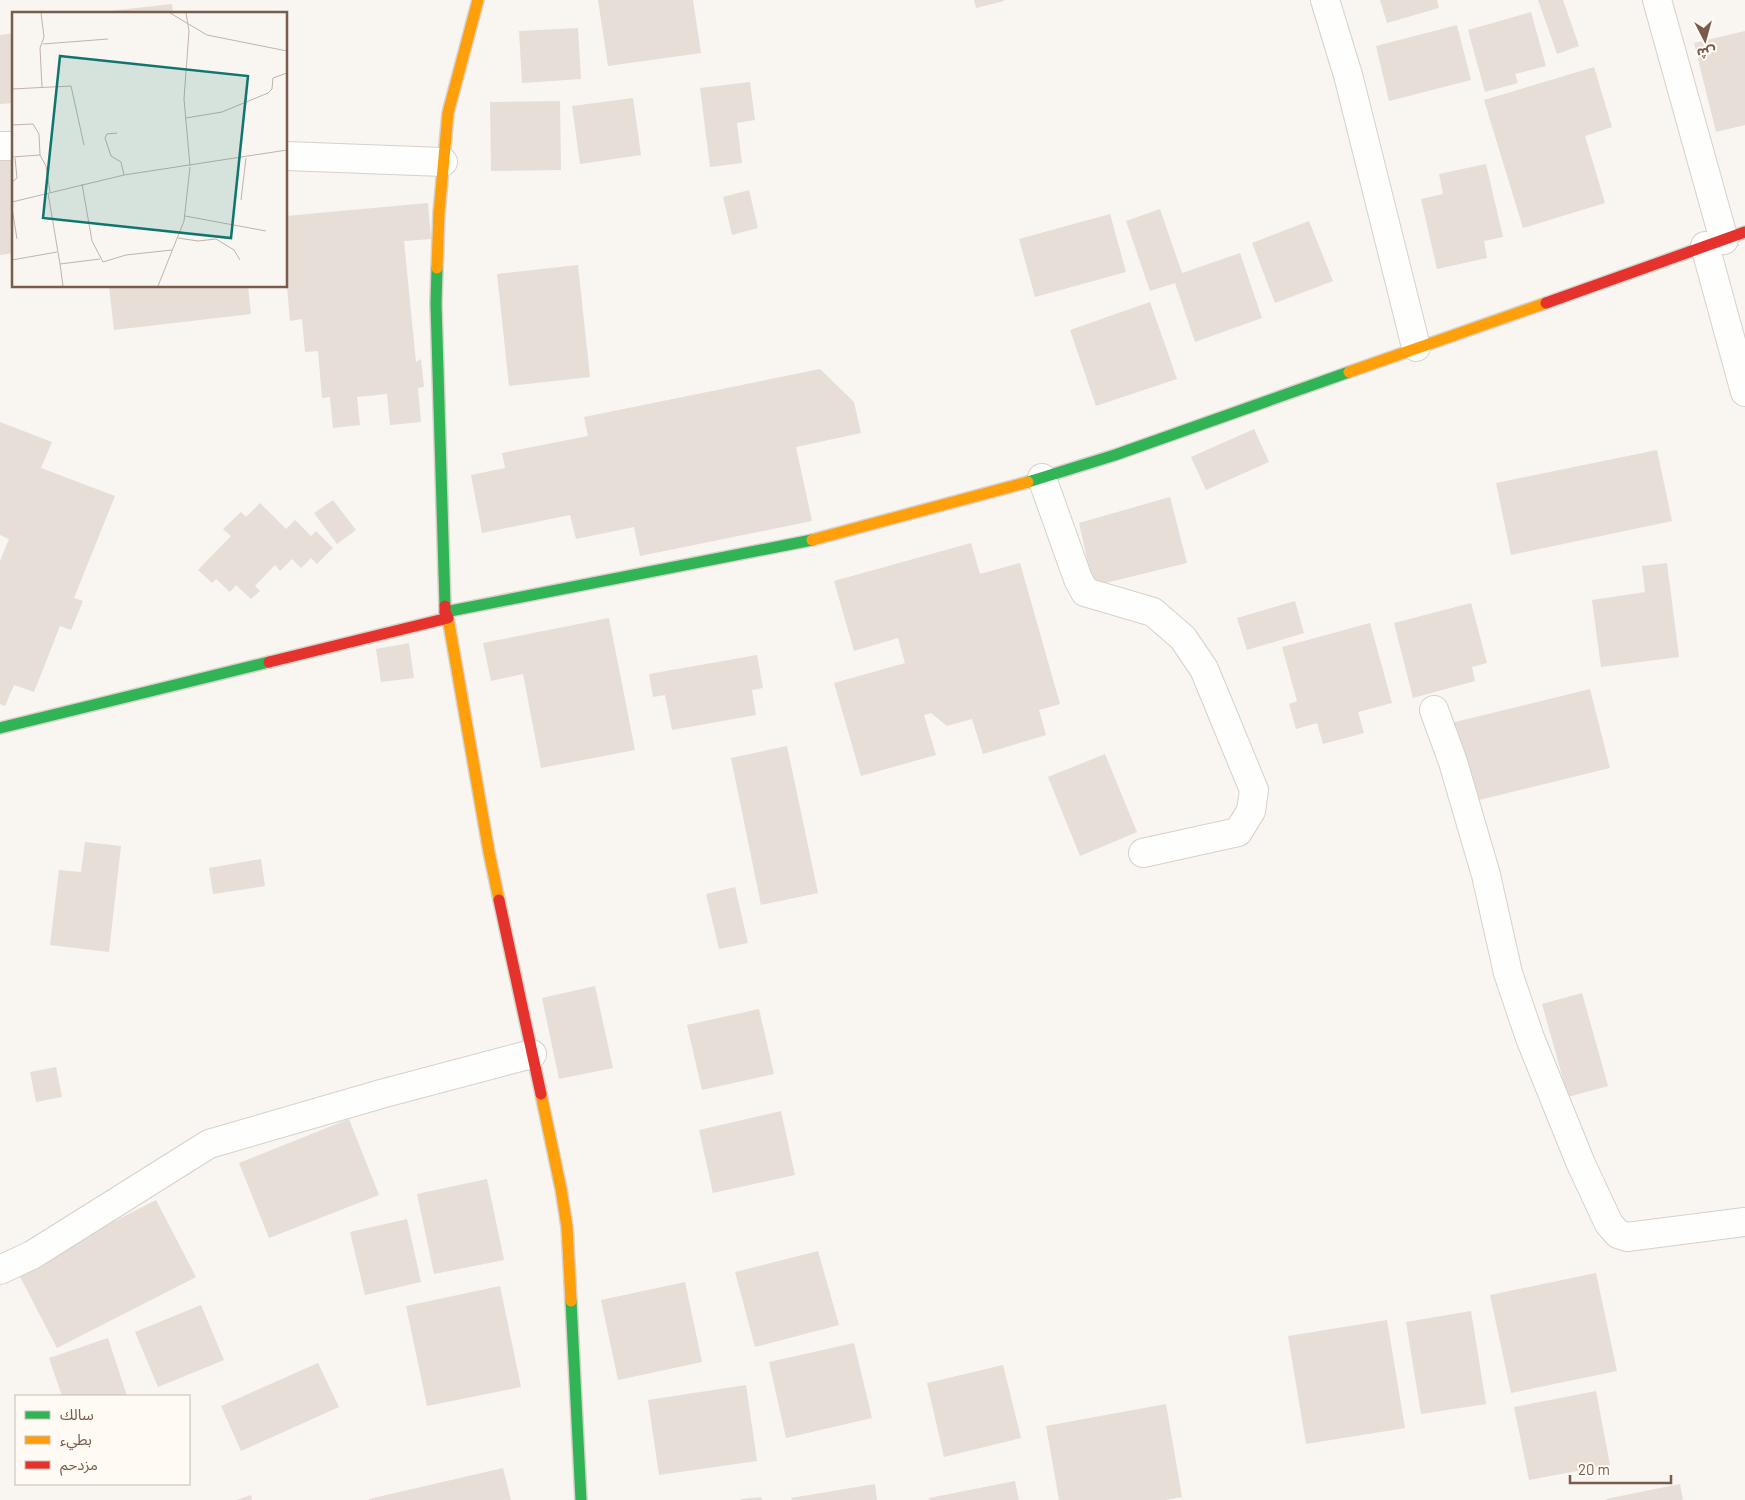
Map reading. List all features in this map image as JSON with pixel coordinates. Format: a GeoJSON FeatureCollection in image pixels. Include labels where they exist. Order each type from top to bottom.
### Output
{"type":"FeatureCollection","features":[{"type":"Feature","properties":{"kind":"street"},"geometry":{"type":"LineString","coordinates":[[478,0],[448,113],[439,213],[436,304],[447,615],[489,852],[561,1189],[567,1227],[581,1500]]}},
{"type":"Feature","properties":{"kind":"street"},"geometry":{"type":"LineString","coordinates":[[1325,0],[1348,75],[1416,347]]}},
{"type":"Feature","properties":{"kind":"street"},"geometry":{"type":"LineString","coordinates":[[1657,0],[1725,239],[1745,392]]}},
{"type":"Feature","properties":{"kind":"street"},"geometry":{"type":"LineString","coordinates":[[288,156],[443,162]]}},
{"type":"Feature","properties":{"kind":"street"},"geometry":{"type":"LineString","coordinates":[[0,728],[447,615],[801,544],[1042,478],[1115,455],[1725,239]]}},
{"type":"Feature","properties":{"kind":"street"},"geometry":{"type":"LineString","coordinates":[[1042,478],[1078,579],[1085,592],[1153,612],[1183,638],[1204,669],[1254,790],[1252,811],[1238,832],[1143,853]]}},
{"type":"Feature","properties":{"kind":"street"},"geometry":{"type":"LineString","coordinates":[[1434,710],[1453,762],[1486,875],[1511,983],[1530,1038],[1581,1164],[1609,1224],[1618,1234],[1627,1238],[1745,1222]]}},
{"type":"Feature","properties":{"kind":"street"},"geometry":{"type":"LineString","coordinates":[[0,1270],[32,1255],[209,1144],[381,1094],[532,1054]]}},
{"type":"Feature","properties":{"kind":"building"},"geometry":{"type":"Polygon","coordinates":[[[598,0],[693,0],[701,53],[608,66],[598,0]]]}},
{"type":"Feature","properties":{"kind":"building"},"geometry":{"type":"Polygon","coordinates":[[[974,0],[1004,0],[1004,1],[976,8],[974,0]]]}},
{"type":"Feature","properties":{"kind":"building"},"geometry":{"type":"Polygon","coordinates":[[[1380,0],[1437,0],[1439,8],[1387,23],[1380,0]]]}},
{"type":"Feature","properties":{"kind":"building"},"geometry":{"type":"Polygon","coordinates":[[[1538,0],[1563,0],[1579,46],[1557,54],[1538,0]]]}},
{"type":"Feature","properties":{"kind":"building"},"geometry":{"type":"Polygon","coordinates":[[[172,4],[173,12],[100,12],[172,4]]]}},
{"type":"Feature","properties":{"kind":"building"},"geometry":{"type":"Polygon","coordinates":[[[1531,12],[1546,66],[1515,74],[1518,83],[1485,92],[1468,30],[1531,12]]]}},
{"type":"Feature","properties":{"kind":"building"},"geometry":{"type":"Polygon","coordinates":[[[1457,25],[1471,80],[1389,101],[1376,46],[1457,25]]]}},
{"type":"Feature","properties":{"kind":"building"},"geometry":{"type":"Polygon","coordinates":[[[578,28],[581,79],[522,83],[519,31],[578,28]]]}},
{"type":"Feature","properties":{"kind":"building"},"geometry":{"type":"Polygon","coordinates":[[[1745,31],[1745,125],[1716,132],[1694,43],[1745,31]]]}},
{"type":"Feature","properties":{"kind":"building"},"geometry":{"type":"Polygon","coordinates":[[[12,33],[12,103],[0,104],[0,35],[12,33]]]}},
{"type":"Feature","properties":{"kind":"building"},"geometry":{"type":"Polygon","coordinates":[[[1594,67],[1612,127],[1585,136],[1605,203],[1523,228],[1484,100],[1594,67]]]}},
{"type":"Feature","properties":{"kind":"building"},"geometry":{"type":"Polygon","coordinates":[[[750,82],[755,120],[737,123],[742,163],[710,167],[700,88],[750,82]]]}},
{"type":"Feature","properties":{"kind":"building"},"geometry":{"type":"Polygon","coordinates":[[[633,98],[641,155],[580,164],[572,106],[633,98]]]}},
{"type":"Feature","properties":{"kind":"building"},"geometry":{"type":"Polygon","coordinates":[[[560,101],[561,170],[491,171],[490,102],[560,101]]]}},
{"type":"Feature","properties":{"kind":"building"},"geometry":{"type":"Polygon","coordinates":[[[12,159],[12,253],[0,255],[0,161],[12,159]]]}},
{"type":"Feature","properties":{"kind":"building"},"geometry":{"type":"Polygon","coordinates":[[[1486,164],[1503,237],[1484,241],[1487,258],[1437,269],[1421,199],[1443,194],[1439,174],[1486,164]]]}},
{"type":"Feature","properties":{"kind":"building"},"geometry":{"type":"Polygon","coordinates":[[[749,190],[758,228],[732,235],[723,197],[749,190]]]}},
{"type":"Feature","properties":{"kind":"building"},"geometry":{"type":"Polygon","coordinates":[[[428,203],[431,239],[404,241],[416,362],[421,359],[424,387],[418,388],[421,422],[390,425],[387,394],[357,397],[360,425],[333,428],[330,397],[322,398],[318,351],[305,352],[302,319],[290,321],[287,288],[288,216],[428,203]]]}},
{"type":"Feature","properties":{"kind":"building"},"geometry":{"type":"Polygon","coordinates":[[[1160,209],[1182,273],[1240,253],[1262,318],[1195,342],[1175,283],[1150,291],[1126,221],[1160,209]]]}},
{"type":"Feature","properties":{"kind":"building"},"geometry":{"type":"Polygon","coordinates":[[[1110,214],[1126,272],[1035,297],[1019,239],[1110,214]]]}},
{"type":"Feature","properties":{"kind":"building"},"geometry":{"type":"Polygon","coordinates":[[[1309,221],[1333,281],[1275,303],[1252,243],[1309,221]]]}},
{"type":"Feature","properties":{"kind":"building"},"geometry":{"type":"Polygon","coordinates":[[[578,265],[590,377],[509,386],[497,274],[578,265]]]}},
{"type":"Feature","properties":{"kind":"building"},"geometry":{"type":"Polygon","coordinates":[[[109,288],[248,288],[251,314],[114,330],[109,288]]]}},
{"type":"Feature","properties":{"kind":"building"},"geometry":{"type":"Polygon","coordinates":[[[1150,302],[1177,379],[1096,406],[1070,330],[1150,302]]]}},
{"type":"Feature","properties":{"kind":"building"},"geometry":{"type":"Polygon","coordinates":[[[820,369],[854,402],[861,433],[796,447],[812,521],[640,556],[634,527],[576,539],[570,515],[482,533],[471,475],[505,468],[502,453],[588,436],[584,417],[820,369]]]}},
{"type":"Feature","properties":{"kind":"building"},"geometry":{"type":"Polygon","coordinates":[[[0,422],[52,442],[41,468],[115,496],[74,598],[83,601],[71,630],[60,626],[34,692],[14,685],[5,706],[0,704],[0,561],[9,539],[0,535],[0,422]]]}},
{"type":"Feature","properties":{"kind":"building"},"geometry":{"type":"Polygon","coordinates":[[[1254,429],[1269,462],[1206,490],[1191,457],[1254,429]]]}},
{"type":"Feature","properties":{"kind":"building"},"geometry":{"type":"Polygon","coordinates":[[[1657,450],[1672,521],[1511,555],[1496,483],[1657,450]]]}},
{"type":"Feature","properties":{"kind":"building"},"geometry":{"type":"Polygon","coordinates":[[[1170,497],[1187,563],[1093,586],[1079,523],[1170,497]]]}},
{"type":"Feature","properties":{"kind":"building"},"geometry":{"type":"Polygon","coordinates":[[[333,500],[356,530],[337,544],[314,513],[333,500]]]}},
{"type":"Feature","properties":{"kind":"building"},"geometry":{"type":"Polygon","coordinates":[[[260,503],[286,529],[295,520],[311,536],[316,531],[333,548],[317,564],[311,558],[301,568],[292,559],[280,571],[275,565],[255,586],[260,591],[251,599],[236,585],[230,592],[216,579],[212,583],[198,570],[231,536],[223,529],[241,512],[246,517],[260,503]]]}},
{"type":"Feature","properties":{"kind":"building"},"geometry":{"type":"Polygon","coordinates":[[[971,543],[980,574],[1020,563],[1060,704],[1039,710],[1046,735],[983,754],[972,719],[947,726],[931,713],[924,715],[936,755],[861,776],[834,683],[905,663],[898,638],[854,651],[834,581],[971,543]]]}},
{"type":"Feature","properties":{"kind":"building"},"geometry":{"type":"Polygon","coordinates":[[[1667,563],[1679,657],[1601,667],[1592,600],[1645,592],[1642,566],[1667,563]]]}},
{"type":"Feature","properties":{"kind":"building"},"geometry":{"type":"Polygon","coordinates":[[[1295,601],[1304,633],[1247,650],[1237,618],[1295,601]]]}},
{"type":"Feature","properties":{"kind":"building"},"geometry":{"type":"Polygon","coordinates":[[[1471,603],[1487,663],[1472,667],[1475,681],[1413,698],[1394,623],[1471,603]]]}},
{"type":"Feature","properties":{"kind":"building"},"geometry":{"type":"Polygon","coordinates":[[[609,618],[635,750],[541,768],[523,674],[491,681],[483,643],[609,618]]]}},
{"type":"Feature","properties":{"kind":"building"},"geometry":{"type":"Polygon","coordinates":[[[1370,623],[1392,703],[1358,712],[1364,733],[1323,744],[1317,723],[1296,729],[1289,704],[1297,701],[1282,647],[1370,623]]]}},
{"type":"Feature","properties":{"kind":"building"},"geometry":{"type":"Polygon","coordinates":[[[409,643],[414,678],[381,682],[376,649],[409,643]]]}},
{"type":"Feature","properties":{"kind":"building"},"geometry":{"type":"Polygon","coordinates":[[[757,655],[763,688],[752,690],[756,715],[672,730],[665,695],[653,697],[649,674],[757,655]]]}},
{"type":"Feature","properties":{"kind":"building"},"geometry":{"type":"Polygon","coordinates":[[[1590,689],[1610,768],[1467,803],[1447,724],[1590,689]]]}},
{"type":"Feature","properties":{"kind":"building"},"geometry":{"type":"Polygon","coordinates":[[[787,746],[818,893],[761,905],[731,758],[787,746]]]}},
{"type":"Feature","properties":{"kind":"building"},"geometry":{"type":"Polygon","coordinates":[[[1105,754],[1137,832],[1080,856],[1048,777],[1105,754]]]}},
{"type":"Feature","properties":{"kind":"building"},"geometry":{"type":"Polygon","coordinates":[[[85,842],[121,846],[109,952],[50,945],[59,870],[81,872],[85,842]]]}},
{"type":"Feature","properties":{"kind":"building"},"geometry":{"type":"Polygon","coordinates":[[[261,859],[265,886],[213,894],[209,868],[261,859]]]}},
{"type":"Feature","properties":{"kind":"building"},"geometry":{"type":"Polygon","coordinates":[[[735,887],[748,943],[719,949],[706,894],[735,887]]]}},
{"type":"Feature","properties":{"kind":"building"},"geometry":{"type":"Polygon","coordinates":[[[595,986],[613,1068],[559,1079],[542,998],[595,986]]]}},
{"type":"Feature","properties":{"kind":"building"},"geometry":{"type":"Polygon","coordinates":[[[1582,993],[1608,1086],[1568,1097],[1542,1004],[1582,993]]]}},
{"type":"Feature","properties":{"kind":"building"},"geometry":{"type":"Polygon","coordinates":[[[759,1009],[774,1074],[702,1090],[687,1025],[759,1009]]]}},
{"type":"Feature","properties":{"kind":"building"},"geometry":{"type":"Polygon","coordinates":[[[56,1067],[62,1097],[36,1102],[30,1072],[56,1067]]]}},
{"type":"Feature","properties":{"kind":"building"},"geometry":{"type":"Polygon","coordinates":[[[781,1111],[795,1175],[713,1193],[699,1130],[781,1111]]]}},
{"type":"Feature","properties":{"kind":"building"},"geometry":{"type":"Polygon","coordinates":[[[349,1119],[379,1195],[269,1238],[239,1163],[349,1119]]]}},
{"type":"Feature","properties":{"kind":"building"},"geometry":{"type":"Polygon","coordinates":[[[487,1179],[504,1260],[434,1274],[417,1194],[487,1179]]]}},
{"type":"Feature","properties":{"kind":"building"},"geometry":{"type":"Polygon","coordinates":[[[156,1200],[196,1277],[57,1348],[17,1271],[156,1200]]]}},
{"type":"Feature","properties":{"kind":"building"},"geometry":{"type":"Polygon","coordinates":[[[407,1219],[421,1282],[365,1295],[350,1232],[407,1219]]]}},
{"type":"Feature","properties":{"kind":"building"},"geometry":{"type":"Polygon","coordinates":[[[818,1251],[839,1325],[755,1347],[735,1272],[818,1251]]]}},
{"type":"Feature","properties":{"kind":"building"},"geometry":{"type":"Polygon","coordinates":[[[1596,1273],[1617,1371],[1511,1393],[1490,1295],[1596,1273]]]}},
{"type":"Feature","properties":{"kind":"building"},"geometry":{"type":"Polygon","coordinates":[[[685,1282],[702,1362],[618,1380],[601,1300],[685,1282]]]}},
{"type":"Feature","properties":{"kind":"building"},"geometry":{"type":"Polygon","coordinates":[[[500,1286],[521,1387],[427,1406],[406,1306],[500,1286]]]}},
{"type":"Feature","properties":{"kind":"building"},"geometry":{"type":"Polygon","coordinates":[[[201,1305],[224,1360],[158,1387],[135,1332],[201,1305]]]}},
{"type":"Feature","properties":{"kind":"building"},"geometry":{"type":"Polygon","coordinates":[[[1471,1311],[1486,1404],[1421,1414],[1406,1322],[1471,1311]]]}},
{"type":"Feature","properties":{"kind":"building"},"geometry":{"type":"Polygon","coordinates":[[[1387,1320],[1405,1428],[1306,1444],[1288,1336],[1387,1320]]]}},
{"type":"Feature","properties":{"kind":"building"},"geometry":{"type":"Polygon","coordinates":[[[108,1338],[127,1395],[62,1395],[49,1358],[108,1338]]]}},
{"type":"Feature","properties":{"kind":"building"},"geometry":{"type":"Polygon","coordinates":[[[854,1343],[872,1418],[786,1438],[769,1362],[854,1343]]]}},
{"type":"Feature","properties":{"kind":"building"},"geometry":{"type":"Polygon","coordinates":[[[318,1363],[339,1407],[241,1451],[221,1406],[318,1363]]]}},
{"type":"Feature","properties":{"kind":"building"},"geometry":{"type":"Polygon","coordinates":[[[1003,1365],[1021,1438],[944,1457],[927,1383],[1003,1365]]]}},
{"type":"Feature","properties":{"kind":"building"},"geometry":{"type":"Polygon","coordinates":[[[746,1385],[757,1461],[659,1475],[648,1400],[746,1385]]]}},
{"type":"Feature","properties":{"kind":"building"},"geometry":{"type":"Polygon","coordinates":[[[1596,1391],[1610,1465],[1529,1480],[1514,1407],[1596,1391]]]}},
{"type":"Feature","properties":{"kind":"building"},"geometry":{"type":"Polygon","coordinates":[[[1166,1404],[1182,1497],[1165,1500],[1059,1500],[1046,1426],[1166,1404]]]}},
{"type":"Feature","properties":{"kind":"building"},"geometry":{"type":"Polygon","coordinates":[[[503,1468],[511,1500],[369,1500],[369,1499],[503,1468]]]}},
{"type":"Feature","properties":{"kind":"building"},"geometry":{"type":"Polygon","coordinates":[[[1015,1481],[1019,1500],[930,1500],[929,1498],[1015,1481]]]}},
{"type":"Feature","properties":{"kind":"building"},"geometry":{"type":"Polygon","coordinates":[[[875,1484],[877,1500],[792,1500],[791,1498],[875,1484]]]}},
{"type":"Feature","properties":{"kind":"building"},"geometry":{"type":"Polygon","coordinates":[[[1680,1484],[1683,1500],[1606,1500],[1606,1499],[1680,1484]]]}},
{"type":"Feature","properties":{"kind":"building"},"geometry":{"type":"Polygon","coordinates":[[[251,1495],[252,1500],[237,1500],[251,1495]]]}},
{"type":"Feature","properties":{"kind":"building"},"geometry":{"type":"Polygon","coordinates":[[[761,1497],[762,1500],[741,1500],[741,1499],[761,1497]]]}},
{"type":"Feature","properties":{"kind":"traffic: fast"},"geometry":{"type":"LineString","coordinates":[[437,268],[436,304],[445,606]]}},
{"type":"Feature","properties":{"kind":"traffic: fast"},"geometry":{"type":"LineString","coordinates":[[1028,482],[1115,455],[1349,372]]}},
{"type":"Feature","properties":{"kind":"traffic: fast"},"geometry":{"type":"LineString","coordinates":[[445,612],[812,540]]}},
{"type":"Feature","properties":{"kind":"traffic: fast"},"geometry":{"type":"LineString","coordinates":[[0,728],[269,662]]}},
{"type":"Feature","properties":{"kind":"traffic: fast"},"geometry":{"type":"LineString","coordinates":[[571,1301],[581,1500]]}},
{"type":"Feature","properties":{"kind":"traffic: slow"},"geometry":{"type":"LineString","coordinates":[[437,268],[439,213],[448,113],[478,0]]}},
{"type":"Feature","properties":{"kind":"traffic: slow"},"geometry":{"type":"LineString","coordinates":[[1349,372],[1546,303]]}},
{"type":"Feature","properties":{"kind":"traffic: slow"},"geometry":{"type":"LineString","coordinates":[[812,540],[1028,482]]}},
{"type":"Feature","properties":{"kind":"traffic: slow"},"geometry":{"type":"LineString","coordinates":[[448,618],[499,900]]}},
{"type":"Feature","properties":{"kind":"traffic: slow"},"geometry":{"type":"LineString","coordinates":[[541,1094],[567,1227],[571,1301]]}},
{"type":"Feature","properties":{"kind":"traffic: jam"},"geometry":{"type":"LineString","coordinates":[[1546,303],[1745,232]]}},
{"type":"Feature","properties":{"kind":"traffic: jam"},"geometry":{"type":"LineString","coordinates":[[269,662],[448,618],[445,606]]}},
{"type":"Feature","properties":{"kind":"traffic: jam"},"geometry":{"type":"LineString","coordinates":[[499,900],[541,1094]]}}]}
